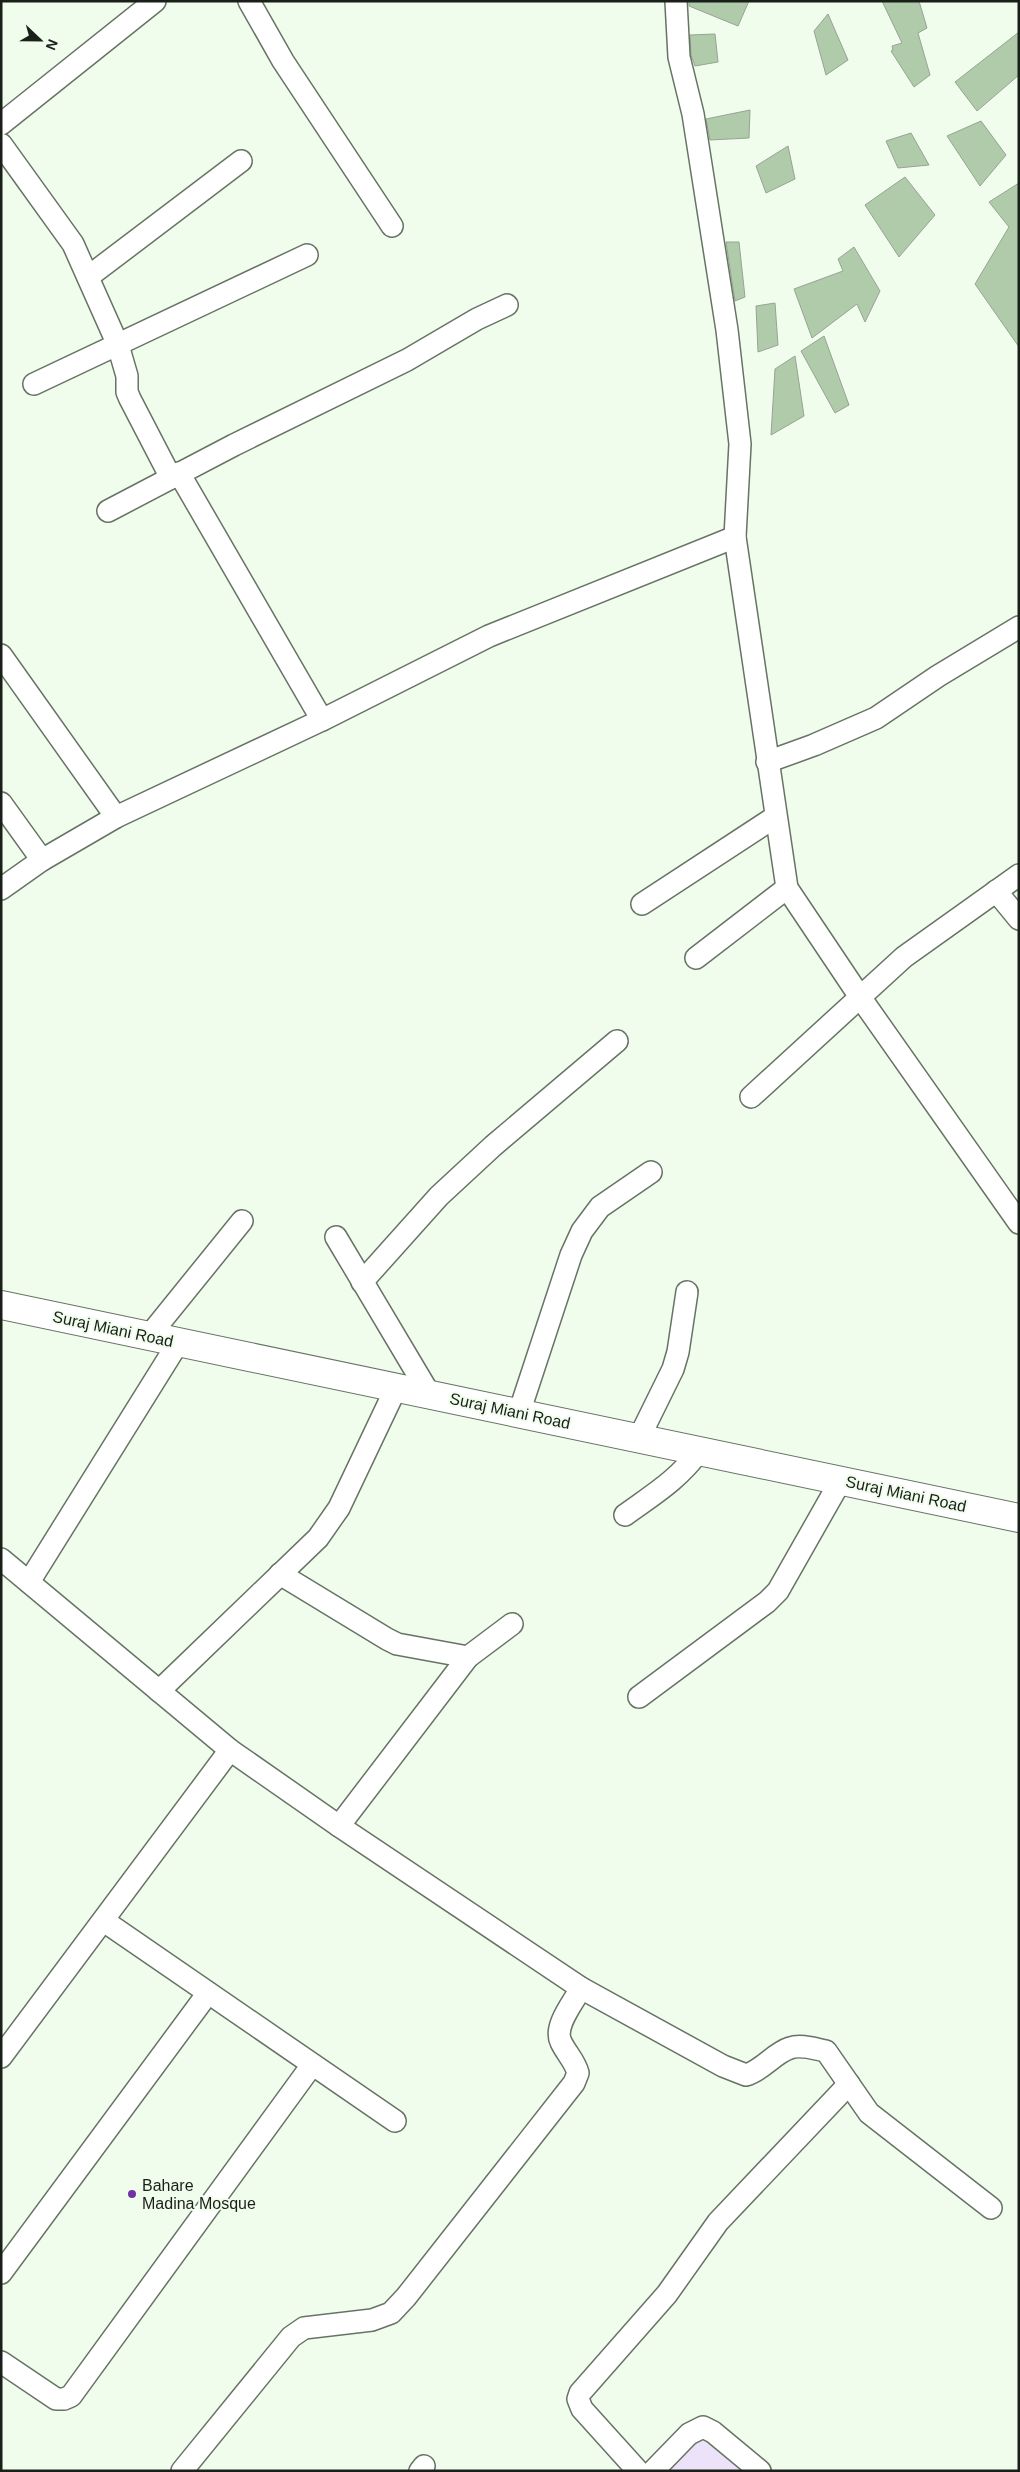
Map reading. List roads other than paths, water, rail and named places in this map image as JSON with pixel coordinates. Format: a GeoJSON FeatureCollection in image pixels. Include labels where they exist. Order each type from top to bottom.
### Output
{"type":"FeatureCollection","features":[{"type":"Feature","properties":{"kind":"street"},"geometry":{"type":"LineString","coordinates":[[1,124],[155,1]]}},
{"type":"Feature","properties":{"kind":"street"},"geometry":{"type":"LineString","coordinates":[[249,1],[283,61],[392,226]]}},
{"type":"Feature","properties":{"kind":"street"},"geometry":{"type":"LineString","coordinates":[[676,1],[679,57],[693,114],[727,330],[740,444],[735,537],[787,888],[860,997],[1019,1223]]}},
{"type":"Feature","properties":{"kind":"street"},"geometry":{"type":"LineString","coordinates":[[1,144],[73,244],[118,345],[127,376],[127,392],[175,476],[322,720]]}},
{"type":"Feature","properties":{"kind":"street"},"geometry":{"type":"LineString","coordinates":[[88,277],[241,161]]}},
{"type":"Feature","properties":{"kind":"street"},"geometry":{"type":"LineString","coordinates":[[34,384],[307,255]]}},
{"type":"Feature","properties":{"kind":"street"},"geometry":{"type":"LineString","coordinates":[[108,511],[407,360],[477,318],[507,305]]}},
{"type":"Feature","properties":{"kind":"street"},"geometry":{"type":"LineString","coordinates":[[1,889],[42,860],[116,817],[322,720],[490,636],[735,537]]}},
{"type":"Feature","properties":{"kind":"street"},"geometry":{"type":"LineString","coordinates":[[767,762],[814,745],[876,718],[938,676],[1019,628]]}},
{"type":"Feature","properties":{"kind":"street"},"geometry":{"type":"LineString","coordinates":[[1,655],[116,817]]}},
{"type":"Feature","properties":{"kind":"street"},"geometry":{"type":"LineString","coordinates":[[1,803],[42,860]]}},
{"type":"Feature","properties":{"kind":"street"},"geometry":{"type":"LineString","coordinates":[[642,904],[775,817]]}},
{"type":"Feature","properties":{"kind":"street"},"geometry":{"type":"LineString","coordinates":[[751,1097],[904,957],[1019,875]]}},
{"type":"Feature","properties":{"kind":"street"},"geometry":{"type":"LineString","coordinates":[[696,958],[787,888]]}},
{"type":"Feature","properties":{"kind":"street"},"geometry":{"type":"LineString","coordinates":[[996,891],[1019,920]]}},
{"type":"Feature","properties":{"kind":"street"},"geometry":{"type":"LineString","coordinates":[[362,1282],[439,1196],[494,1146],[617,1041]]}},
{"type":"Feature","properties":{"kind":"street"},"geometry":{"type":"LineString","coordinates":[[519,1413],[565,1272],[582,1231],[600,1207],[651,1172]]}},
{"type":"Feature","properties":{"kind":"street"},"geometry":{"type":"LineString","coordinates":[[150,1336],[242,1221]]}},
{"type":"Feature","properties":{"kind":"street"},"geometry":{"type":"LineString","coordinates":[[336,1237],[430,1395]]}},
{"type":"Feature","properties":{"kind":"street"},"geometry":{"type":"LineString","coordinates":[[640,1438],[673,1369],[678,1352],[687,1292]]}},
{"type":"Feature","properties":{"kind":"street","name":"Suraj Miani Road"},"geometry":{"type":"LineString","coordinates":[[1,1305],[1019,1518]]}},
{"type":"Feature","properties":{"kind":"street"},"geometry":{"type":"LineString","coordinates":[[29,1582],[178,1343]]}},
{"type":"Feature","properties":{"kind":"street"},"geometry":{"type":"LineString","coordinates":[[159,1691],[318,1538],[339,1508],[396,1388]]}},
{"type":"Feature","properties":{"kind":"street"},"geometry":{"type":"LineString","coordinates":[[625,1515],[675,1479],[685,1470],[700,1450]]}},
{"type":"Feature","properties":{"kind":"street"},"geometry":{"type":"LineString","coordinates":[[639,1697],[767,1602],[778,1591],[841,1480]]}},
{"type":"Feature","properties":{"kind":"street"},"geometry":{"type":"LineString","coordinates":[[1,1559],[230,1750],[339,1826],[581,1988],[723,2066],[746,2075],[754,2073],[790,2048],[802,2046],[826,2051],[869,2113],[991,2208]]}},
{"type":"Feature","properties":{"kind":"street"},"geometry":{"type":"LineString","coordinates":[[280,1574],[387,1640],[396,1644],[468,1658]]}},
{"type":"Feature","properties":{"kind":"street"},"geometry":{"type":"LineString","coordinates":[[339,1826],[468,1658],[512,1624]]}},
{"type":"Feature","properties":{"kind":"street"},"geometry":{"type":"LineString","coordinates":[[1,2057],[104,1922],[230,1750]]}},
{"type":"Feature","properties":{"kind":"street"},"geometry":{"type":"LineString","coordinates":[[104,1922],[395,2121]]}},
{"type":"Feature","properties":{"kind":"street"},"geometry":{"type":"LineString","coordinates":[[182,2471],[291,2337],[304,2328],[372,2320],[391,2313],[406,2297],[574,2083],[578,2073],[576,2064],[560,2041],[558,2030],[581,1988]]}},
{"type":"Feature","properties":{"kind":"street"},"geometry":{"type":"LineString","coordinates":[[1,2273],[208,1993]]}},
{"type":"Feature","properties":{"kind":"street"},"geometry":{"type":"LineString","coordinates":[[1,2362],[56,2399],[64,2400],[71,2396],[312,2066]]}},
{"type":"Feature","properties":{"kind":"street"},"geometry":{"type":"LineString","coordinates":[[638,2471],[582,2409],[578,2399],[580,2393],[667,2294],[718,2222],[849,2084]]}},
{"type":"Feature","properties":{"kind":"street"},"geometry":{"type":"LineString","coordinates":[[653,2471],[689,2434],[703,2426],[760,2471]]}},
{"type":"Feature","properties":{"kind":"place","name":"Bahare Madina Mosque"},"geometry":{"type":"Point","coordinates":[132,2194]}}]}
